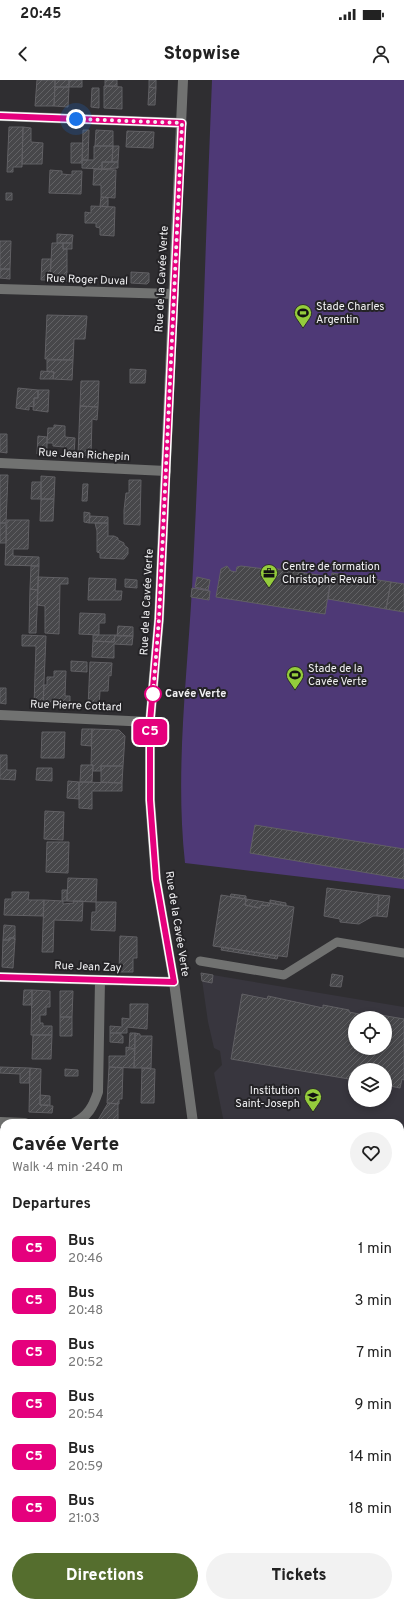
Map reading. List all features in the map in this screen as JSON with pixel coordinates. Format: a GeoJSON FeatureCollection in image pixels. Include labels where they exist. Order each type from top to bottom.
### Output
{"type":"FeatureCollection","features":[{"type":"Feature","properties":{"kind":"street","name":"Rue de la Cavée Verte"},"geometry":{"type":"LineString","coordinates":[[183,80],[159,619],[150,722],[150,800],[156,879],[174,982],[191,1119]]}},
{"type":"Feature","properties":{"kind":"street"},"geometry":{"type":"LineString","coordinates":[[0,116],[182,123]]}},
{"type":"Feature","properties":{"kind":"street","name":"Rue Roger Duval"},"geometry":{"type":"LineString","coordinates":[[0,289],[174,294]]}},
{"type":"Feature","properties":{"kind":"street","name":"Rue Jean Richepin"},"geometry":{"type":"LineString","coordinates":[[0,463],[166,471]]}},
{"type":"Feature","properties":{"kind":"street","name":"Rue Pierre Cottard"},"geometry":{"type":"LineString","coordinates":[[0,715],[150,722]]}},
{"type":"Feature","properties":{"kind":"street","name":"Rue Jean Zay"},"geometry":{"type":"LineString","coordinates":[[0,977],[174,982]]}},
{"type":"Feature","properties":{"kind":"street"},"geometry":{"type":"LineString","coordinates":[[82,1119],[93,1106],[98,1092],[100,980]]}},
{"type":"Feature","properties":{"kind":"lane"},"geometry":{"type":"LineString","coordinates":[[200,961],[284,974],[337,942],[404,953]]}},
{"type":"Feature","properties":{"kind":"shaded area","name":"Stade Charles Argentin"},"geometry":{"type":"Polygon","coordinates":[[[212,80],[404,80],[404,889],[185,863],[181,794],[183,726],[195,525],[212,80]]]}},
{"type":"Feature","properties":{"kind":"shaded area","name":"Institution Saint-Joseph"},"geometry":{"type":"Polygon","coordinates":[[[201,973],[404,1007],[404,1119],[223,1119],[214,1073],[222,1065],[220,1051],[214,1048],[208,1022],[201,973]]]}},
{"type":"Feature","properties":{"kind":"building"},"geometry":{"type":"Polygon","coordinates":[[[37,80],[55,80],[54,106],[35,106],[37,80]]]}},
{"type":"Feature","properties":{"kind":"building"},"geometry":{"type":"Polygon","coordinates":[[[55,80],[69,80],[69,87],[55,87],[55,80]]]}},
{"type":"Feature","properties":{"kind":"building"},"geometry":{"type":"Polygon","coordinates":[[[69,80],[82,80],[82,87],[69,87],[69,80]]]}},
{"type":"Feature","properties":{"kind":"building"},"geometry":{"type":"Polygon","coordinates":[[[105,80],[117,80],[117,86],[105,86],[105,80]]]}},
{"type":"Feature","properties":{"kind":"building"},"geometry":{"type":"Polygon","coordinates":[[[149,80],[156,80],[156,88],[149,87],[149,80]]]}},
{"type":"Feature","properties":{"kind":"building"},"geometry":{"type":"Polygon","coordinates":[[[104,86],[122,87],[122,109],[104,108],[104,86]]]}},
{"type":"Feature","properties":{"kind":"building"},"geometry":{"type":"Polygon","coordinates":[[[55,87],[69,87],[68,107],[54,106],[55,87]]]}},
{"type":"Feature","properties":{"kind":"building"},"geometry":{"type":"Polygon","coordinates":[[[149,87],[156,88],[155,105],[148,105],[149,87]]]}},
{"type":"Feature","properties":{"kind":"building"},"geometry":{"type":"Polygon","coordinates":[[[92,88],[99,88],[99,108],[91,107],[92,88]]]}},
{"type":"Feature","properties":{"kind":"building"},"geometry":{"type":"Polygon","coordinates":[[[9,127],[23,127],[22,167],[13,167],[13,172],[7,172],[9,127]]]}},
{"type":"Feature","properties":{"kind":"building"},"geometry":{"type":"Polygon","coordinates":[[[23,127],[31,128],[31,142],[43,143],[42,164],[22,164],[23,127]]]}},
{"type":"Feature","properties":{"kind":"building"},"geometry":{"type":"Polygon","coordinates":[[[83,130],[89,130],[88,160],[82,160],[83,130]]]}},
{"type":"Feature","properties":{"kind":"building"},"geometry":{"type":"Polygon","coordinates":[[[96,130],[113,131],[113,146],[95,146],[96,130]]]}},
{"type":"Feature","properties":{"kind":"building"},"geometry":{"type":"Polygon","coordinates":[[[127,131],[154,132],[153,148],[126,147],[127,131]]]}},
{"type":"Feature","properties":{"kind":"building"},"geometry":{"type":"Polygon","coordinates":[[[71,143],[83,143],[82,163],[71,163],[71,143]]]}},
{"type":"Feature","properties":{"kind":"building"},"geometry":{"type":"Polygon","coordinates":[[[94,146],[113,146],[112,162],[102,162],[102,169],[82,168],[82,160],[94,160],[94,146]]]}},
{"type":"Feature","properties":{"kind":"building"},"geometry":{"type":"Polygon","coordinates":[[[113,146],[119,146],[118,162],[112,162],[113,146]]]}},
{"type":"Feature","properties":{"kind":"building"},"geometry":{"type":"Polygon","coordinates":[[[102,162],[118,162],[118,168],[102,169],[102,162]]]}},
{"type":"Feature","properties":{"kind":"building"},"geometry":{"type":"Polygon","coordinates":[[[94,169],[116,170],[115,198],[101,197],[101,185],[93,185],[94,169]]]}},
{"type":"Feature","properties":{"kind":"building"},"geometry":{"type":"Polygon","coordinates":[[[50,170],[62,171],[62,174],[72,175],[72,171],[82,171],[81,194],[49,193],[50,170]]]}},
{"type":"Feature","properties":{"kind":"building"},"geometry":{"type":"Polygon","coordinates":[[[6,193],[12,193],[12,200],[6,200],[6,193]]]}},
{"type":"Feature","properties":{"kind":"building"},"geometry":{"type":"Polygon","coordinates":[[[101,197],[108,198],[108,207],[100,206],[101,197]]]}},
{"type":"Feature","properties":{"kind":"building"},"geometry":{"type":"Polygon","coordinates":[[[91,206],[115,207],[114,236],[100,235],[100,228],[96,227],[96,223],[85,223],[85,212],[91,213],[91,206]]]}},
{"type":"Feature","properties":{"kind":"building"},"geometry":{"type":"Polygon","coordinates":[[[57,234],[73,235],[72,243],[57,243],[57,234]]]}},
{"type":"Feature","properties":{"kind":"building"},"geometry":{"type":"Polygon","coordinates":[[[0,241],[11,241],[10,269],[0,269],[0,241]]]}},
{"type":"Feature","properties":{"kind":"building"},"geometry":{"type":"Polygon","coordinates":[[[52,243],[63,243],[63,249],[67,249],[67,281],[50,280],[52,243]]]}},
{"type":"Feature","properties":{"kind":"building"},"geometry":{"type":"Polygon","coordinates":[[[63,243],[72,243],[72,249],[63,249],[63,243]]]}},
{"type":"Feature","properties":{"kind":"building"},"geometry":{"type":"Polygon","coordinates":[[[42,259],[51,259],[50,280],[41,280],[42,259]]]}},
{"type":"Feature","properties":{"kind":"building"},"geometry":{"type":"Polygon","coordinates":[[[0,269],[10,269],[10,279],[0,278],[0,269]]]}},
{"type":"Feature","properties":{"kind":"building"},"geometry":{"type":"Polygon","coordinates":[[[131,272],[149,273],[149,282],[147,284],[131,283],[131,272]]]}},
{"type":"Feature","properties":{"kind":"building"},"geometry":{"type":"Polygon","coordinates":[[[47,315],[87,316],[85,339],[74,339],[73,360],[45,359],[47,315]]]}},
{"type":"Feature","properties":{"kind":"building"},"geometry":{"type":"Polygon","coordinates":[[[47,360],[73,360],[72,380],[53,379],[54,372],[47,371],[47,360]]]}},
{"type":"Feature","properties":{"kind":"building"},"geometry":{"type":"Polygon","coordinates":[[[130,369],[146,370],[145,383],[130,383],[130,369]]]}},
{"type":"Feature","properties":{"kind":"building"},"geometry":{"type":"Polygon","coordinates":[[[41,371],[54,372],[53,379],[40,379],[41,371]]]}},
{"type":"Feature","properties":{"kind":"building"},"geometry":{"type":"Polygon","coordinates":[[[81,381],[99,381],[98,407],[80,406],[81,381]]]}},
{"type":"Feature","properties":{"kind":"building"},"geometry":{"type":"Polygon","coordinates":[[[18,388],[38,390],[38,398],[34,398],[34,407],[29,406],[29,410],[16,408],[18,388]]]}},
{"type":"Feature","properties":{"kind":"building"},"geometry":{"type":"Polygon","coordinates":[[[38,390],[49,390],[48,412],[33,410],[34,398],[38,398],[38,390]]]}},
{"type":"Feature","properties":{"kind":"building"},"geometry":{"type":"Polygon","coordinates":[[[80,406],[98,407],[97,420],[92,419],[91,456],[78,455],[80,406]]]}},
{"type":"Feature","properties":{"kind":"building"},"geometry":{"type":"Polygon","coordinates":[[[54,425],[65,426],[65,437],[75,438],[74,455],[64,455],[64,447],[53,446],[53,443],[47,443],[48,428],[54,428],[54,425]]]}},
{"type":"Feature","properties":{"kind":"building"},"geometry":{"type":"Polygon","coordinates":[[[0,434],[7,434],[7,453],[0,452],[0,434]]]}},
{"type":"Feature","properties":{"kind":"building"},"geometry":{"type":"Polygon","coordinates":[[[38,436],[47,437],[47,454],[37,454],[38,436]]]}},
{"type":"Feature","properties":{"kind":"building"},"geometry":{"type":"Polygon","coordinates":[[[0,475],[8,475],[6,523],[0,523],[0,475]]]}},
{"type":"Feature","properties":{"kind":"building"},"geometry":{"type":"Polygon","coordinates":[[[41,476],[55,477],[54,499],[41,499],[41,476]]]}},
{"type":"Feature","properties":{"kind":"building"},"geometry":{"type":"Polygon","coordinates":[[[129,480],[141,480],[140,525],[124,524],[124,510],[126,493],[129,493],[129,480]]]}},
{"type":"Feature","properties":{"kind":"building"},"geometry":{"type":"Polygon","coordinates":[[[32,482],[41,482],[41,499],[31,499],[32,482]]]}},
{"type":"Feature","properties":{"kind":"building"},"geometry":{"type":"Polygon","coordinates":[[[83,484],[88,484],[87,501],[82,501],[83,484]]]}},
{"type":"Feature","properties":{"kind":"building"},"geometry":{"type":"Polygon","coordinates":[[[41,499],[54,499],[53,521],[40,521],[41,499]]]}},
{"type":"Feature","properties":{"kind":"building"},"geometry":{"type":"Polygon","coordinates":[[[84,512],[90,513],[89,523],[84,522],[84,512]]]}},
{"type":"Feature","properties":{"kind":"building"},"geometry":{"type":"Polygon","coordinates":[[[90,516],[108,517],[108,523],[89,523],[90,516]]]}},
{"type":"Feature","properties":{"kind":"building"},"geometry":{"type":"Polygon","coordinates":[[[7,520],[29,520],[28,549],[13,549],[13,556],[39,557],[39,566],[5,565],[7,520]]]}},
{"type":"Feature","properties":{"kind":"building"},"geometry":{"type":"Polygon","coordinates":[[[0,523],[6,523],[6,543],[0,543],[0,523]]]}},
{"type":"Feature","properties":{"kind":"building"},"geometry":{"type":"Polygon","coordinates":[[[95,523],[108,523],[108,536],[118,538],[118,540],[124,543],[124,545],[128,548],[128,554],[124,559],[100,558],[100,553],[97,552],[97,531],[95,523]]]}},
{"type":"Feature","properties":{"kind":"building"},"geometry":{"type":"Polygon","coordinates":[[[31,566],[39,566],[38,590],[30,589],[31,566]]]}},
{"type":"Feature","properties":{"kind":"building"},"geometry":{"type":"Polygon","coordinates":[[[227,566],[231,571],[236,572],[237,567],[241,566],[265,569],[265,567],[331,577],[325,614],[216,597],[221,569],[227,566]]]}},
{"type":"Feature","properties":{"kind":"building"},"geometry":{"type":"Polygon","coordinates":[[[332,573],[391,582],[386,609],[328,599],[332,573]]]}},
{"type":"Feature","properties":{"kind":"building"},"geometry":{"type":"Polygon","coordinates":[[[38,577],[68,578],[68,584],[60,584],[59,634],[45,633],[45,606],[37,605],[38,577]]]}},
{"type":"Feature","properties":{"kind":"building"},"geometry":{"type":"Polygon","coordinates":[[[197,577],[210,580],[208,590],[195,587],[197,577]]]}},
{"type":"Feature","properties":{"kind":"building"},"geometry":{"type":"Polygon","coordinates":[[[89,578],[116,579],[115,591],[122,591],[121,600],[88,600],[89,578]]]}},
{"type":"Feature","properties":{"kind":"building"},"geometry":{"type":"Polygon","coordinates":[[[125,579],[137,580],[137,588],[125,587],[125,579]]]}},
{"type":"Feature","properties":{"kind":"building"},"geometry":{"type":"Polygon","coordinates":[[[391,582],[404,584],[404,612],[386,609],[391,582]]]}},
{"type":"Feature","properties":{"kind":"building"},"geometry":{"type":"Polygon","coordinates":[[[192,588],[210,591],[209,600],[191,597],[192,588]]]}},
{"type":"Feature","properties":{"kind":"building"},"geometry":{"type":"Polygon","coordinates":[[[30,589],[38,590],[36,633],[29,633],[30,589]]]}},
{"type":"Feature","properties":{"kind":"building"},"geometry":{"type":"Polygon","coordinates":[[[80,613],[105,614],[105,623],[99,623],[99,635],[79,634],[80,613]]]}},
{"type":"Feature","properties":{"kind":"building"},"geometry":{"type":"Polygon","coordinates":[[[118,626],[133,627],[133,636],[117,636],[118,626]]]}},
{"type":"Feature","properties":{"kind":"building"},"geometry":{"type":"Polygon","coordinates":[[[22,635],[46,636],[43,705],[34,705],[36,646],[22,646],[22,635]]]}},
{"type":"Feature","properties":{"kind":"building"},"geometry":{"type":"Polygon","coordinates":[[[93,635],[115,635],[114,642],[93,641],[93,635]]]}},
{"type":"Feature","properties":{"kind":"building"},"geometry":{"type":"Polygon","coordinates":[[[115,635],[133,636],[132,645],[114,644],[114,658],[92,657],[93,641],[114,642],[115,635]]]}},
{"type":"Feature","properties":{"kind":"building"},"geometry":{"type":"Polygon","coordinates":[[[71,661],[87,662],[87,672],[71,671],[71,661]]]}},
{"type":"Feature","properties":{"kind":"building"},"geometry":{"type":"Polygon","coordinates":[[[90,662],[112,663],[111,676],[109,675],[108,691],[100,691],[99,707],[88,707],[90,662]]]}},
{"type":"Feature","properties":{"kind":"building"},"geometry":{"type":"Polygon","coordinates":[[[54,671],[66,671],[65,696],[70,696],[70,706],[43,705],[44,685],[47,685],[47,677],[54,677],[54,671]]]}},
{"type":"Feature","properties":{"kind":"building"},"geometry":{"type":"Polygon","coordinates":[[[0,688],[6,688],[6,704],[0,703],[0,688]]]}},
{"type":"Feature","properties":{"kind":"building"},"geometry":{"type":"Polygon","coordinates":[[[82,729],[92,729],[91,746],[81,745],[82,729]]]}},
{"type":"Feature","properties":{"kind":"building"},"geometry":{"type":"Polygon","coordinates":[[[92,729],[119,730],[125,736],[123,766],[101,766],[101,771],[93,771],[93,765],[91,765],[92,729]]]}},
{"type":"Feature","properties":{"kind":"building"},"geometry":{"type":"Polygon","coordinates":[[[42,732],[65,732],[64,758],[41,758],[42,732]]]}},
{"type":"Feature","properties":{"kind":"building"},"geometry":{"type":"Polygon","coordinates":[[[0,755],[7,755],[7,770],[16,770],[15,780],[0,779],[0,755]]]}},
{"type":"Feature","properties":{"kind":"building"},"geometry":{"type":"Polygon","coordinates":[[[81,765],[93,765],[92,782],[80,782],[81,765]]]}},
{"type":"Feature","properties":{"kind":"building"},"geometry":{"type":"Polygon","coordinates":[[[101,766],[123,766],[122,783],[101,782],[101,766]]]}},
{"type":"Feature","properties":{"kind":"building"},"geometry":{"type":"Polygon","coordinates":[[[37,768],[52,768],[52,781],[36,780],[37,768]]]}},
{"type":"Feature","properties":{"kind":"building"},"geometry":{"type":"Polygon","coordinates":[[[68,781],[79,782],[79,799],[67,798],[68,781]]]}},
{"type":"Feature","properties":{"kind":"building"},"geometry":{"type":"Polygon","coordinates":[[[79,782],[122,783],[122,791],[92,791],[92,809],[79,808],[79,782]]]}},
{"type":"Feature","properties":{"kind":"building"},"geometry":{"type":"Polygon","coordinates":[[[45,811],[64,812],[63,840],[44,839],[45,811]]]}},
{"type":"Feature","properties":{"kind":"building"},"geometry":{"type":"Polygon","coordinates":[[[255,825],[404,849],[404,879],[250,853],[255,825]]]}},
{"type":"Feature","properties":{"kind":"building"},"geometry":{"type":"Polygon","coordinates":[[[47,842],[69,842],[68,873],[46,872],[47,842]]]}},
{"type":"Feature","properties":{"kind":"building"},"geometry":{"type":"Polygon","coordinates":[[[68,878],[97,879],[96,902],[67,901],[68,878]]]}},
{"type":"Feature","properties":{"kind":"building"},"geometry":{"type":"Polygon","coordinates":[[[327,888],[379,895],[377,916],[373,916],[359,924],[340,922],[340,919],[324,916],[327,888]]]}},
{"type":"Feature","properties":{"kind":"building"},"geometry":{"type":"Polygon","coordinates":[[[62,890],[67,890],[67,901],[62,901],[62,890]]]}},
{"type":"Feature","properties":{"kind":"building"},"geometry":{"type":"Polygon","coordinates":[[[12,892],[29,892],[28,900],[44,900],[43,916],[4,915],[5,899],[12,899],[12,892]]]}},
{"type":"Feature","properties":{"kind":"building"},"geometry":{"type":"Polygon","coordinates":[[[231,894],[246,896],[246,899],[230,897],[231,894]]]}},
{"type":"Feature","properties":{"kind":"building"},"geometry":{"type":"Polygon","coordinates":[[[221,895],[246,899],[245,905],[260,908],[261,905],[269,906],[270,903],[294,907],[287,957],[213,946],[221,895]]]}},
{"type":"Feature","properties":{"kind":"building"},"geometry":{"type":"Polygon","coordinates":[[[379,895],[390,896],[387,917],[377,916],[379,895]]]}},
{"type":"Feature","properties":{"kind":"building"},"geometry":{"type":"Polygon","coordinates":[[[246,899],[270,903],[269,906],[261,905],[260,908],[245,905],[246,899]]]}},
{"type":"Feature","properties":{"kind":"building"},"geometry":{"type":"Polygon","coordinates":[[[44,900],[63,901],[63,904],[74,903],[73,901],[83,901],[82,921],[54,920],[53,952],[42,952],[44,900]]]}},
{"type":"Feature","properties":{"kind":"building"},"geometry":{"type":"Polygon","coordinates":[[[270,900],[286,903],[286,906],[270,903],[270,900]]]}},
{"type":"Feature","properties":{"kind":"building"},"geometry":{"type":"Polygon","coordinates":[[[96,902],[116,902],[115,931],[91,930],[92,912],[96,912],[96,902]]]}},
{"type":"Feature","properties":{"kind":"building"},"geometry":{"type":"Polygon","coordinates":[[[4,925],[15,926],[15,940],[14,938],[9,938],[9,940],[3,940],[4,925]]]}},
{"type":"Feature","properties":{"kind":"building"},"geometry":{"type":"Polygon","coordinates":[[[120,936],[137,937],[137,958],[133,958],[133,972],[119,972],[120,936]]]}},
{"type":"Feature","properties":{"kind":"building"},"geometry":{"type":"Polygon","coordinates":[[[9,938],[14,938],[15,940],[13,968],[2,967],[3,940],[9,940],[9,938]]]}},
{"type":"Feature","properties":{"kind":"building"},"geometry":{"type":"Polygon","coordinates":[[[222,947],[278,956],[277,959],[221,950],[222,947]]]}},
{"type":"Feature","properties":{"kind":"building"},"geometry":{"type":"Polygon","coordinates":[[[201,973],[213,975],[212,983],[202,981],[201,973]]]}},
{"type":"Feature","properties":{"kind":"building"},"geometry":{"type":"Polygon","coordinates":[[[332,974],[343,976],[341,987],[330,986],[332,974]]]}},
{"type":"Feature","properties":{"kind":"building"},"geometry":{"type":"Polygon","coordinates":[[[24,990],[32,990],[32,1005],[23,1005],[24,990]]]}},
{"type":"Feature","properties":{"kind":"building"},"geometry":{"type":"Polygon","coordinates":[[[32,990],[50,991],[50,1007],[46,1007],[46,1015],[40,1015],[40,1023],[43,1023],[43,1026],[52,1026],[52,1035],[31,1035],[32,990]]]}},
{"type":"Feature","properties":{"kind":"building"},"geometry":{"type":"Polygon","coordinates":[[[60,991],[73,991],[72,1017],[60,1017],[60,991]]]}},
{"type":"Feature","properties":{"kind":"building"},"geometry":{"type":"Polygon","coordinates":[[[242,994],[267,999],[268,996],[323,1008],[323,1005],[349,1010],[348,1055],[392,1055],[392,1017],[404,1019],[404,1080],[402,1079],[400,1088],[392,1086],[392,1063],[348,1063],[348,1079],[231,1059],[242,994]]]}},
{"type":"Feature","properties":{"kind":"building"},"geometry":{"type":"Polygon","coordinates":[[[130,1004],[148,1004],[147,1029],[127,1027],[127,1033],[110,1033],[110,1026],[122,1027],[122,1018],[130,1019],[130,1004]]]}},
{"type":"Feature","properties":{"kind":"building"},"geometry":{"type":"Polygon","coordinates":[[[60,1017],[72,1017],[72,1036],[60,1036],[60,1017]]]}},
{"type":"Feature","properties":{"kind":"building"},"geometry":{"type":"Polygon","coordinates":[[[110,1033],[121,1033],[121,1036],[123,1036],[123,1043],[110,1042],[110,1033]]]}},
{"type":"Feature","properties":{"kind":"building"},"geometry":{"type":"Polygon","coordinates":[[[130,1033],[135,1033],[135,1049],[129,1049],[130,1033]]]}},
{"type":"Feature","properties":{"kind":"building"},"geometry":{"type":"Polygon","coordinates":[[[135,1033],[140,1034],[140,1036],[152,1036],[151,1068],[134,1068],[135,1033]]]}},
{"type":"Feature","properties":{"kind":"building"},"geometry":{"type":"Polygon","coordinates":[[[33,1035],[52,1035],[51,1059],[32,1059],[33,1035]]]}},
{"type":"Feature","properties":{"kind":"building"},"geometry":{"type":"Polygon","coordinates":[[[126,1047],[135,1049],[134,1068],[109,1067],[109,1056],[126,1056],[126,1047]]]}},
{"type":"Feature","properties":{"kind":"building"},"geometry":{"type":"Polygon","coordinates":[[[0,1067],[30,1068],[29,1083],[20,1083],[20,1074],[0,1073],[0,1067]]]}},
{"type":"Feature","properties":{"kind":"building"},"geometry":{"type":"Polygon","coordinates":[[[109,1067],[123,1068],[122,1099],[119,1099],[119,1104],[107,1103],[109,1067]]]}},
{"type":"Feature","properties":{"kind":"building"},"geometry":{"type":"Polygon","coordinates":[[[30,1068],[41,1069],[40,1105],[53,1106],[52,1113],[29,1112],[30,1068]]]}},
{"type":"Feature","properties":{"kind":"building"},"geometry":{"type":"Polygon","coordinates":[[[142,1068],[155,1069],[154,1103],[141,1103],[142,1068]]]}},
{"type":"Feature","properties":{"kind":"building"},"geometry":{"type":"Polygon","coordinates":[[[65,1069],[78,1070],[78,1076],[65,1076],[65,1069]]]}},
{"type":"Feature","properties":{"kind":"building"},"geometry":{"type":"Polygon","coordinates":[[[40,1095],[50,1096],[50,1105],[40,1105],[40,1095]]]}},
{"type":"Feature","properties":{"kind":"building"},"geometry":{"type":"Polygon","coordinates":[[[108,1103],[118,1104],[118,1119],[99,1119],[108,1103]]]}},
{"type":"Feature","properties":{"kind":"bus line","name":"C5"},"geometry":{"type":"LineString","coordinates":[[0,116],[182,123],[159,619],[150,722],[150,800],[156,879],[174,982],[0,977]]}},
{"type":"Feature","properties":{"kind":"place","name":"Stade Charles Argentin"},"geometry":{"type":"Point","coordinates":[303,328]}},
{"type":"Feature","properties":{"kind":"place","name":"Centre de formation Christophe Revault"},"geometry":{"type":"Point","coordinates":[269,588]}},
{"type":"Feature","properties":{"kind":"place","name":"Stade de la Cavée Verte"},"geometry":{"type":"Point","coordinates":[295,690]}},
{"type":"Feature","properties":{"kind":"place","name":"Cavée Verte"},"geometry":{"type":"Point","coordinates":[153,694]}},
{"type":"Feature","properties":{"kind":"place","name":"Institution Saint-Joseph"},"geometry":{"type":"Point","coordinates":[313,1112]}},
{"type":"Feature","properties":{"kind":"route"},"geometry":{"type":"LineString","coordinates":[[76,119],[182,123],[159,619],[153,694]]}}]}
